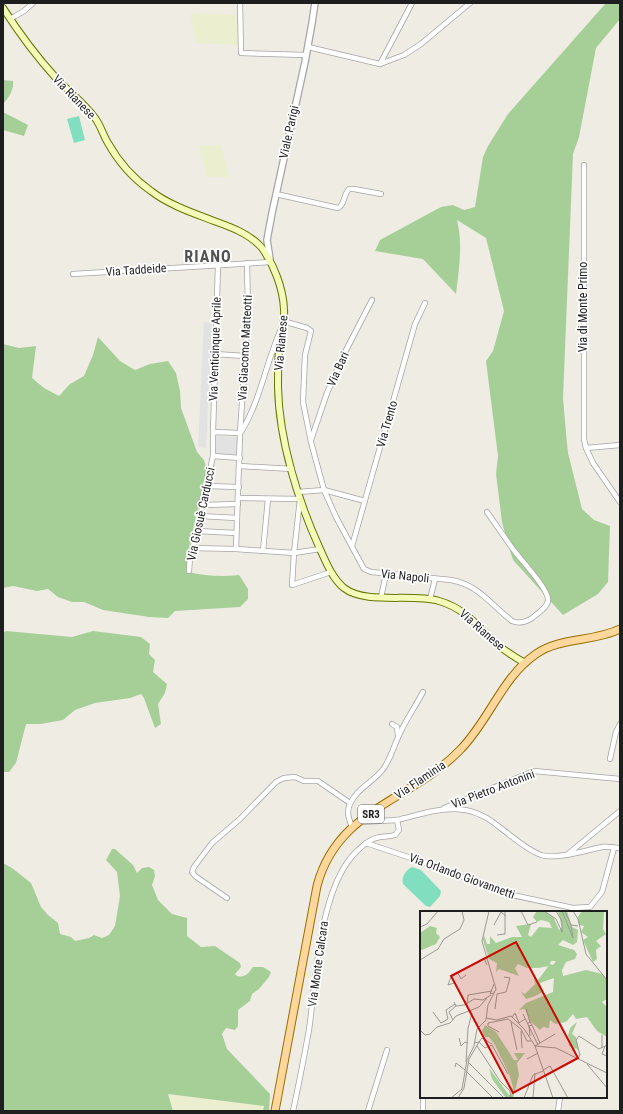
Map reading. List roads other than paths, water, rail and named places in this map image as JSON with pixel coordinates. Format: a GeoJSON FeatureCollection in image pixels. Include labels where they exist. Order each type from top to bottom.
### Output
{"type":"FeatureCollection","features":[{"type":"Feature","properties":{"kind":"main road","name":"Via Rianese"},"geometry":{"type":"LineString","coordinates":[[3,8],[26,42],[51,73],[95,118],[109,145],[118,158],[142,184],[159,197],[174,205],[232,228],[249,237],[259,245],[271,262],[282,294],[284,308],[278,360],[280,420],[300,499],[320,549],[331,572],[338,582],[347,590],[361,595],[430,599],[450,604],[462,611],[480,626],[498,645],[525,663]]}},
{"type":"Feature","properties":{"kind":"main road","name":"Via Flaminia"},"geometry":{"type":"LineString","coordinates":[[275,1111],[318,881],[325,863],[332,851],[354,825],[438,770],[456,755],[474,734],[511,678],[536,654],[550,646],[598,637],[620,629]]}},
{"type":"Feature","properties":{"kind":"street"},"geometry":{"type":"LineString","coordinates":[[10,20],[24,12],[33,3]]}},
{"type":"Feature","properties":{"kind":"street"},"geometry":{"type":"LineString","coordinates":[[240,3],[241,53],[306,55]]}},
{"type":"Feature","properties":{"kind":"street","name":"Viale Parigi"},"geometry":{"type":"LineString","coordinates":[[271,262],[267,240],[308,47],[315,3]]}},
{"type":"Feature","properties":{"kind":"street"},"geometry":{"type":"LineString","coordinates":[[380,64],[412,3]]}},
{"type":"Feature","properties":{"kind":"street"},"geometry":{"type":"LineString","coordinates":[[308,47],[380,64],[404,54],[421,44],[470,3]]}},
{"type":"Feature","properties":{"kind":"street","name":"Via di Monte Primo"},"geometry":{"type":"LineString","coordinates":[[584,165],[583,433],[586,448],[593,463],[620,502]]}},
{"type":"Feature","properties":{"kind":"street"},"geometry":{"type":"LineString","coordinates":[[276,194],[337,208],[341,207],[346,192],[349,190],[354,189],[381,194]]}},
{"type":"Feature","properties":{"kind":"street","name":"Via Taddeide"},"geometry":{"type":"LineString","coordinates":[[73,274],[271,262]]}},
{"type":"Feature","properties":{"kind":"street","name":"Via Giacomo Matteotti"},"geometry":{"type":"LineString","coordinates":[[236,549],[240,433],[248,312],[247,263]]}},
{"type":"Feature","properties":{"kind":"street","name":"Via Venticinque Aprile"},"geometry":{"type":"LineString","coordinates":[[213,456],[218,265]]}},
{"type":"Feature","properties":{"kind":"street","name":"Via Bari"},"geometry":{"type":"LineString","coordinates":[[310,442],[330,386],[343,356],[372,300]]}},
{"type":"Feature","properties":{"kind":"street","name":"Via Trento"},"geometry":{"type":"LineString","coordinates":[[352,546],[415,324],[425,303]]}},
{"type":"Feature","properties":{"kind":"street"},"geometry":{"type":"LineString","coordinates":[[213,432],[240,433],[254,407],[283,322]]}},
{"type":"Feature","properties":{"kind":"street","name":"Via Napoli"},"geometry":{"type":"LineString","coordinates":[[283,322],[307,328],[311,331],[305,360],[303,402],[310,442],[324,490],[336,517],[366,570],[386,574],[455,581],[473,587],[510,620],[520,623],[529,620],[547,605],[548,596],[487,512]]}},
{"type":"Feature","properties":{"kind":"street"},"geometry":{"type":"LineString","coordinates":[[215,354],[245,356]]}},
{"type":"Feature","properties":{"kind":"street"},"geometry":{"type":"LineString","coordinates":[[586,448],[620,445]]}},
{"type":"Feature","properties":{"kind":"street"},"geometry":{"type":"LineString","coordinates":[[213,456],[240,458]]}},
{"type":"Feature","properties":{"kind":"street","name":"Via Giosuè Carducci"},"geometry":{"type":"LineString","coordinates":[[189,571],[190,557],[213,456]]}},
{"type":"Feature","properties":{"kind":"street"},"geometry":{"type":"LineString","coordinates":[[240,466],[292,469]]}},
{"type":"Feature","properties":{"kind":"street"},"geometry":{"type":"LineString","coordinates":[[207,486],[239,487]]}},
{"type":"Feature","properties":{"kind":"street"},"geometry":{"type":"LineString","coordinates":[[298,492],[324,490],[365,501]]}},
{"type":"Feature","properties":{"kind":"street"},"geometry":{"type":"LineString","coordinates":[[238,498],[300,499],[292,585],[331,572]]}},
{"type":"Feature","properties":{"kind":"street"},"geometry":{"type":"LineString","coordinates":[[263,551],[268,499]]}},
{"type":"Feature","properties":{"kind":"street"},"geometry":{"type":"LineString","coordinates":[[202,505],[238,504]]}},
{"type":"Feature","properties":{"kind":"street"},"geometry":{"type":"LineString","coordinates":[[200,516],[237,518]]}},
{"type":"Feature","properties":{"kind":"street"},"geometry":{"type":"LineString","coordinates":[[197,531],[236,533]]}},
{"type":"Feature","properties":{"kind":"street"},"geometry":{"type":"LineString","coordinates":[[193,548],[294,553],[320,549]]}},
{"type":"Feature","properties":{"kind":"street"},"geometry":{"type":"LineString","coordinates":[[381,597],[386,574]]}},
{"type":"Feature","properties":{"kind":"street"},"geometry":{"type":"LineString","coordinates":[[430,599],[435,579]]}},
{"type":"Feature","properties":{"kind":"street"},"geometry":{"type":"LineString","coordinates":[[397,820],[354,825],[348,813],[350,803],[358,793],[382,770],[390,757],[402,728],[423,692]]}},
{"type":"Feature","properties":{"kind":"street"},"geometry":{"type":"LineString","coordinates":[[392,724],[397,727],[398,738]]}},
{"type":"Feature","properties":{"kind":"street"},"geometry":{"type":"LineString","coordinates":[[610,760],[617,729],[620,724]]}},
{"type":"Feature","properties":{"kind":"street","name":"Via Pietro Antonini"},"geometry":{"type":"LineString","coordinates":[[397,820],[439,810],[534,771],[620,779]]}},
{"type":"Feature","properties":{"kind":"street"},"geometry":{"type":"LineString","coordinates":[[227,898],[195,876],[192,872],[194,867],[212,843],[240,819],[276,782],[284,778],[295,777],[304,782],[318,781],[350,803]]}},
{"type":"Feature","properties":{"kind":"street","name":"Via Pietro Antonini"},"geometry":{"type":"LineString","coordinates":[[439,810],[463,809],[476,812],[485,816],[523,845],[543,856],[567,855],[604,847],[620,848]]}},
{"type":"Feature","properties":{"kind":"street"},"geometry":{"type":"LineString","coordinates":[[567,855],[620,811]]}},
{"type":"Feature","properties":{"kind":"street","name":"Via Monte Calcara"},"geometry":{"type":"LineString","coordinates":[[293,1111],[309,1030],[323,921],[337,881],[344,867],[354,853],[366,843],[378,837],[395,835],[399,830],[397,820]]}},
{"type":"Feature","properties":{"kind":"street","name":"Via Orlando Giovannetti"},"geometry":{"type":"LineString","coordinates":[[366,843],[438,867],[503,893],[572,908],[590,908],[602,892],[614,848]]}},
{"type":"Feature","properties":{"kind":"street"},"geometry":{"type":"LineString","coordinates":[[368,1111],[387,1050]]}},
{"type":"Feature","properties":{"kind":"street"},"geometry":{"type":"LineString","coordinates":[[423,1098],[423,1111]]}},
{"type":"Feature","properties":{"kind":"street"},"geometry":{"type":"LineString","coordinates":[[558,1111],[560,1098]]}},
{"type":"Feature","properties":{"kind":"district","name":"RIANO"},"geometry":{"type":"Point","coordinates":[208,256]}}]}
